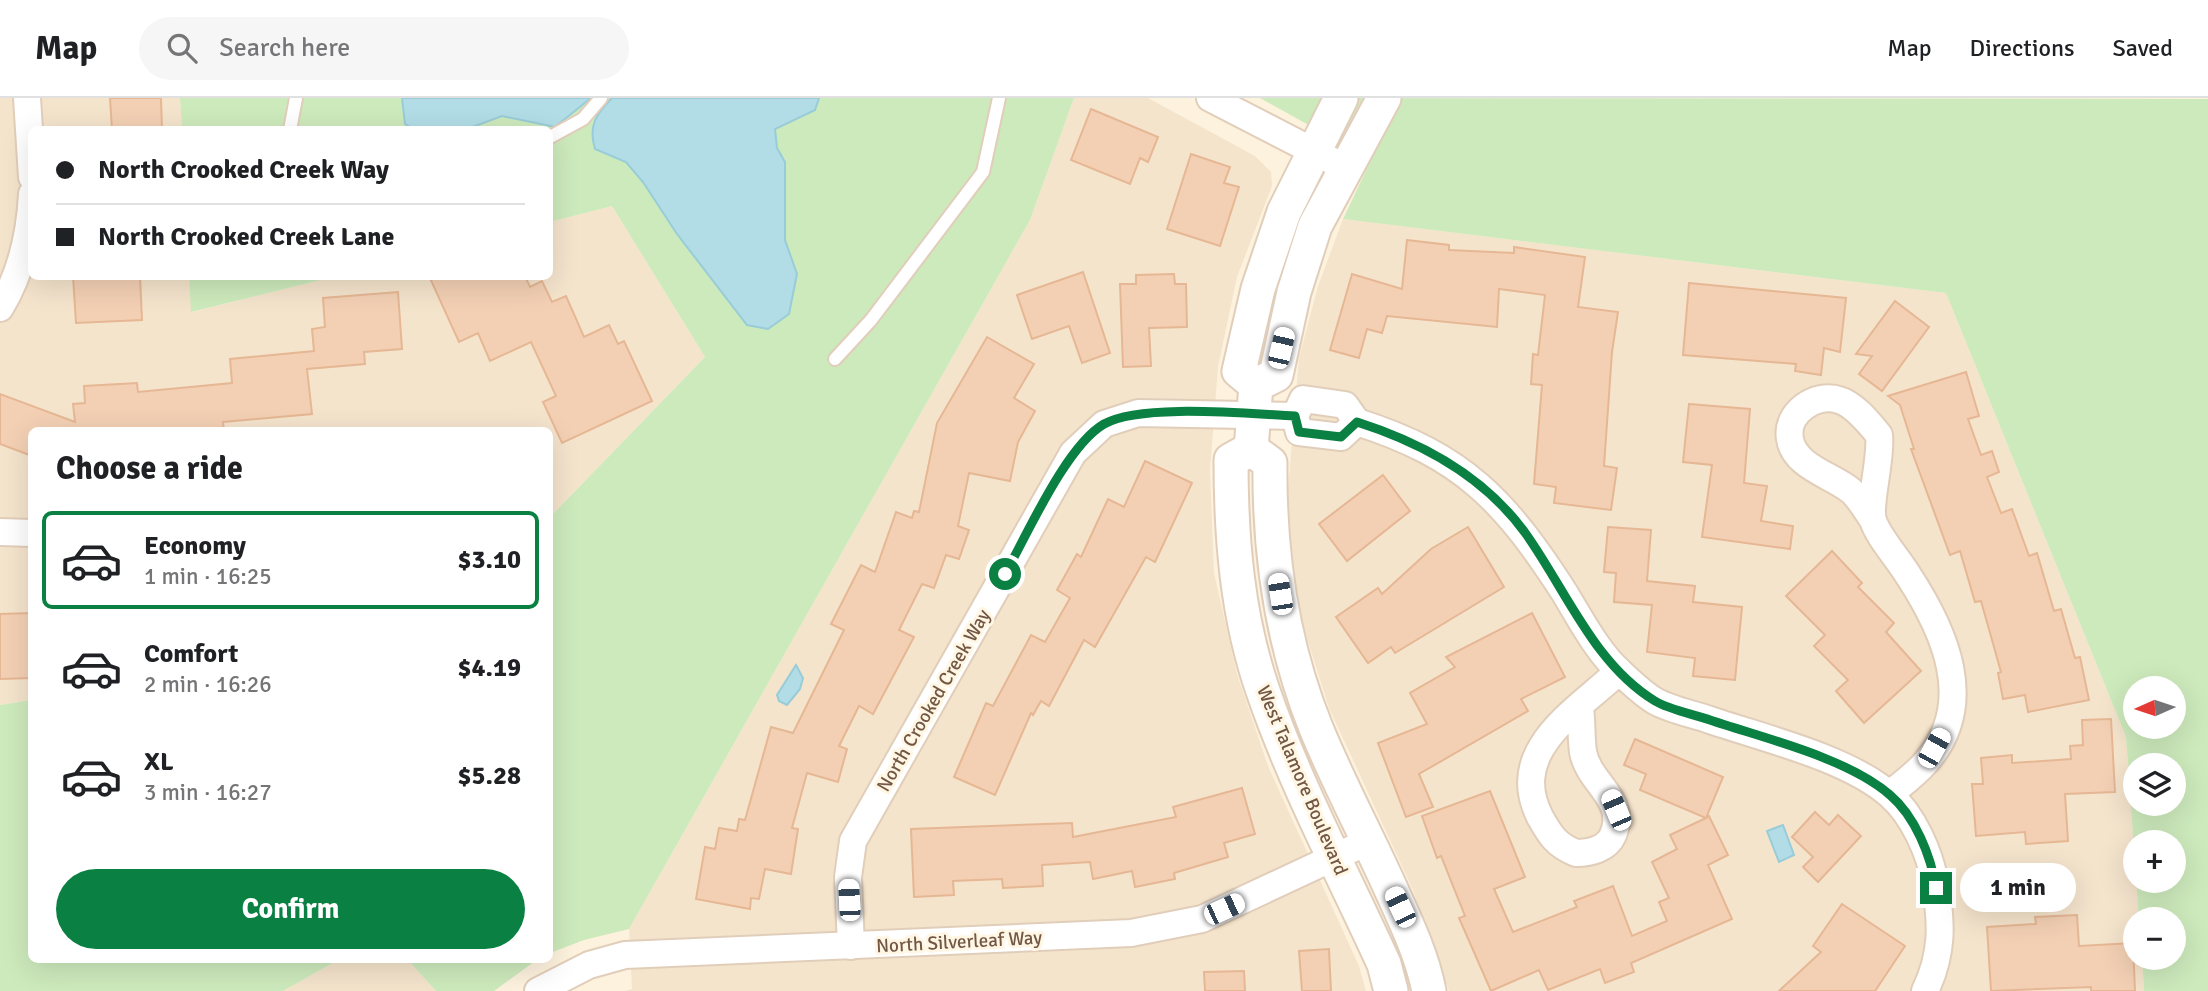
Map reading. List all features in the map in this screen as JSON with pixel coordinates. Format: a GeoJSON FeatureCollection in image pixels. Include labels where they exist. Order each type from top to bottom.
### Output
{"type":"FeatureCollection","features":[{"type":"Feature","properties":{"kind":"street"},"geometry":{"type":"LineString","coordinates":[[27,98],[29,126]]}},
{"type":"Feature","properties":{"kind":"street"},"geometry":{"type":"LineString","coordinates":[[1210,98],[1344,167]]}},
{"type":"Feature","properties":{"kind":"street"},"geometry":{"type":"LineString","coordinates":[[1251,449],[1255,400],[1240,371],[1258,289],[1284,212],[1341,98]]}},
{"type":"Feature","properties":{"kind":"street"},"geometry":{"type":"LineString","coordinates":[[1255,400],[1276,375],[1294,292],[1315,226],[1344,167],[1384,98]]}},
{"type":"Feature","properties":{"kind":"street"},"geometry":{"type":"LineString","coordinates":[[0,308],[9,294],[25,247],[28,224]]}},
{"type":"Feature","properties":{"kind":"street"},"geometry":{"type":"LineString","coordinates":[[1872,520],[1881,449],[1879,435],[1869,422],[1842,400],[1827,397],[1807,404],[1793,416],[1790,439],[1799,458],[1853,491],[1935,617],[1949,658],[1954,699],[1942,735],[1927,761],[1890,794]]}},
{"type":"Feature","properties":{"kind":"street","name":"North Crooked Creek Way"},"geometry":{"type":"LineString","coordinates":[[851,946],[848,877],[853,841],[1073,453],[1104,424],[1138,413],[1255,400],[1295,416],[1299,432],[1341,437],[1357,422],[1426,450],[1470,476],[1499,502],[1525,533],[1594,640],[1619,671]]}},
{"type":"Feature","properties":{"kind":"street","name":"West Talamore Boulevard"},"geometry":{"type":"LineString","coordinates":[[1391,991],[1384,964],[1262,689],[1241,601],[1234,547],[1231,460],[1251,449],[1270,463],[1273,554],[1285,626],[1299,679],[1317,728],[1410,930],[1429,991]]}},
{"type":"Feature","properties":{"kind":"street"},"geometry":{"type":"LineString","coordinates":[[0,532],[28,533]]}},
{"type":"Feature","properties":{"kind":"street"},"geometry":{"type":"LineString","coordinates":[[1580,708],[1583,752],[1590,768],[1609,793],[1616,810],[1617,825],[1611,840],[1600,848],[1576,853],[1552,839],[1535,806],[1531,769],[1536,752],[1551,731],[1619,671],[1656,701],[1836,763],[1890,794],[1909,817],[1933,868],[1941,916],[1937,967],[1925,991]]}},
{"type":"Feature","properties":{"kind":"street","name":"North Silverleaf Way"},"geometry":{"type":"LineString","coordinates":[[538,991],[589,965],[625,955],[1131,933],[1174,927],[1202,919],[1368,841]]}},
{"type":"Feature","properties":{"kind":"lane"},"geometry":{"type":"LineString","coordinates":[[291,126],[296,98]]}},
{"type":"Feature","properties":{"kind":"lane"},"geometry":{"type":"LineString","coordinates":[[553,136],[583,119],[601,98]]}},
{"type":"Feature","properties":{"kind":"lane"},"geometry":{"type":"LineString","coordinates":[[835,359],[871,320],[983,172],[999,98]]}},
{"type":"Feature","properties":{"kind":"shaded area"},"geometry":{"type":"Polygon","coordinates":[[[0,98],[180,98],[182,126],[28,126],[28,280],[189,280],[192,312],[321,280],[553,280],[553,221],[612,206],[705,357],[553,514],[553,427],[28,427],[28,700],[0,705],[0,98]]]}},
{"type":"Feature","properties":{"kind":"shaded area"},"geometry":{"type":"Polygon","coordinates":[[[1074,98],[1148,98],[1255,156],[1271,172],[1272,186],[1237,277],[1218,367],[1210,470],[1214,573],[1237,674],[1268,766],[1359,966],[1366,991],[625,991],[632,989],[629,929],[1030,220],[1074,98]]]}},
{"type":"Feature","properties":{"kind":"shaded area"},"geometry":{"type":"Polygon","coordinates":[[[1343,219],[1946,293],[2123,730],[2123,739],[2126,739],[2127,753],[2123,753],[2123,816],[2132,816],[2133,830],[2123,830],[2123,893],[2137,893],[2138,907],[2123,907],[2123,970],[2143,970],[2144,991],[1449,991],[1413,890],[1329,708],[1297,606],[1287,501],[1299,358],[1318,286],[1343,219]]]}},
{"type":"Feature","properties":{"kind":"shaded area"},"geometry":{"type":"Polygon","coordinates":[[[333,963],[411,963],[436,991],[283,991],[333,963]]]}},
{"type":"Feature","properties":{"kind":"green space"},"geometry":{"type":"Polygon","coordinates":[[[180,98],[1074,98],[1030,220],[629,929],[584,940],[553,952],[553,514],[705,357],[612,206],[553,221],[553,126],[182,126],[180,98]]]}},
{"type":"Feature","properties":{"kind":"green space"},"geometry":{"type":"Polygon","coordinates":[[[1260,98],[2208,99],[2208,991],[2144,991],[2143,970],[2186,970],[2186,907],[2138,907],[2137,893],[2186,893],[2186,830],[2133,830],[2132,816],[2186,816],[2186,753],[2127,753],[2126,739],[2186,739],[2186,676],[2123,676],[2123,730],[1946,293],[1343,219],[1371,160],[1260,98]]]}},
{"type":"Feature","properties":{"kind":"green space"},"geometry":{"type":"Polygon","coordinates":[[[189,280],[321,280],[191,312],[189,280]]]}},
{"type":"Feature","properties":{"kind":"green space"},"geometry":{"type":"Polygon","coordinates":[[[28,700],[28,963],[333,963],[283,991],[0,991],[0,705],[28,700]]]}},
{"type":"Feature","properties":{"kind":"green space"},"geometry":{"type":"Polygon","coordinates":[[[411,963],[532,963],[494,991],[436,991],[411,963]]]}},
{"type":"Feature","properties":{"kind":"water"},"geometry":{"type":"Polygon","coordinates":[[[402,98],[591,98],[555,127],[502,116],[475,126],[405,124],[402,98]]]}},
{"type":"Feature","properties":{"kind":"water"},"geometry":{"type":"Polygon","coordinates":[[[612,98],[819,98],[815,110],[775,129],[777,148],[785,162],[785,240],[797,274],[789,314],[768,329],[747,325],[626,162],[595,149],[592,134],[595,121],[612,98]]]}},
{"type":"Feature","properties":{"kind":"water"},"geometry":{"type":"Polygon","coordinates":[[[796,665],[803,678],[800,689],[787,705],[779,701],[777,695],[796,665]]]}},
{"type":"Feature","properties":{"kind":"water"},"geometry":{"type":"Polygon","coordinates":[[[1783,825],[1794,855],[1779,862],[1767,831],[1783,825]]]}},
{"type":"Feature","properties":{"kind":"building"},"geometry":{"type":"Polygon","coordinates":[[[110,98],[161,98],[162,126],[112,126],[110,98]]]}},
{"type":"Feature","properties":{"kind":"building"},"geometry":{"type":"Polygon","coordinates":[[[1091,109],[1158,137],[1148,162],[1140,158],[1130,184],[1071,160],[1091,109]]]}},
{"type":"Feature","properties":{"kind":"building"},"geometry":{"type":"Polygon","coordinates":[[[1191,154],[1230,167],[1224,183],[1239,187],[1220,246],[1167,229],[1191,154]]]}},
{"type":"Feature","properties":{"kind":"building"},"geometry":{"type":"Polygon","coordinates":[[[1407,240],[1449,245],[1449,250],[1514,253],[1514,247],[1585,257],[1578,307],[1618,312],[1612,352],[1604,466],[1617,468],[1611,510],[1554,503],[1556,487],[1534,484],[1542,385],[1531,384],[1533,354],[1538,355],[1545,295],[1499,289],[1497,327],[1387,316],[1382,333],[1367,329],[1359,358],[1330,350],[1352,274],[1402,289],[1407,240]]]}},
{"type":"Feature","properties":{"kind":"building"},"geometry":{"type":"Polygon","coordinates":[[[1083,272],[1110,353],[1082,363],[1069,326],[1032,339],[1017,295],[1083,272]]]}},
{"type":"Feature","properties":{"kind":"building"},"geometry":{"type":"Polygon","coordinates":[[[1174,274],[1175,284],[1186,284],[1187,327],[1149,328],[1151,366],[1123,367],[1120,284],[1136,284],[1136,275],[1174,274]]]}},
{"type":"Feature","properties":{"kind":"building"},"geometry":{"type":"Polygon","coordinates":[[[73,280],[140,280],[142,320],[76,323],[73,280]]]}},
{"type":"Feature","properties":{"kind":"building"},"geometry":{"type":"Polygon","coordinates":[[[431,280],[527,280],[530,287],[542,281],[552,302],[566,296],[584,337],[609,325],[618,344],[624,341],[652,401],[562,443],[543,402],[556,396],[531,342],[490,361],[478,333],[459,342],[431,280]]]}},
{"type":"Feature","properties":{"kind":"building"},"geometry":{"type":"Polygon","coordinates":[[[1689,283],[1846,298],[1840,352],[1824,348],[1821,375],[1795,371],[1796,364],[1683,355],[1689,283]]]}},
{"type":"Feature","properties":{"kind":"building"},"geometry":{"type":"Polygon","coordinates":[[[398,292],[402,349],[364,352],[365,364],[307,369],[312,414],[223,422],[224,427],[28,427],[28,454],[0,444],[0,394],[75,422],[73,404],[85,403],[84,386],[137,383],[138,392],[232,383],[230,359],[314,351],[312,329],[325,327],[323,298],[398,292]]]}},
{"type":"Feature","properties":{"kind":"building"},"geometry":{"type":"Polygon","coordinates":[[[1895,301],[1929,327],[1882,391],[1859,374],[1872,356],[1856,354],[1895,301]]]}},
{"type":"Feature","properties":{"kind":"building"},"geometry":{"type":"Polygon","coordinates":[[[987,337],[1034,364],[1014,398],[1035,411],[1018,442],[1010,481],[969,473],[958,526],[969,530],[959,559],[946,555],[934,588],[922,584],[899,630],[914,637],[873,714],[859,706],[839,746],[847,749],[838,782],[807,773],[792,828],[798,829],[791,874],[765,869],[759,899],[751,898],[750,909],[696,899],[705,847],[715,849],[719,828],[737,831],[739,819],[745,820],[771,727],[793,733],[844,630],[831,624],[861,565],[875,572],[896,512],[912,518],[914,511],[919,512],[937,423],[987,337]]]}},
{"type":"Feature","properties":{"kind":"building"},"geometry":{"type":"Polygon","coordinates":[[[1966,372],[1979,416],[1968,419],[1981,455],[1992,451],[1999,472],[1987,477],[2001,513],[2012,509],[2029,556],[2037,553],[2054,611],[2061,609],[2075,658],[2080,657],[2089,700],[2028,712],[2025,695],[2003,699],[1998,673],[2001,672],[1981,601],[1975,602],[1960,551],[1950,555],[1911,449],[1914,449],[1900,405],[1888,396],[1966,372]]]}},
{"type":"Feature","properties":{"kind":"building"},"geometry":{"type":"Polygon","coordinates":[[[1689,404],[1750,409],[1744,483],[1767,486],[1761,521],[1793,526],[1790,549],[1702,537],[1712,465],[1683,462],[1689,404]]]}},
{"type":"Feature","properties":{"kind":"building"},"geometry":{"type":"Polygon","coordinates":[[[1145,461],[1192,483],[1155,562],[1146,557],[1095,647],[1084,640],[1049,706],[1041,701],[1033,715],[1031,713],[995,795],[954,777],[986,703],[993,706],[1031,635],[1045,642],[1070,598],[1057,590],[1077,554],[1081,557],[1108,499],[1124,507],[1145,461]]]}},
{"type":"Feature","properties":{"kind":"building"},"geometry":{"type":"Polygon","coordinates":[[[1383,475],[1410,511],[1347,561],[1319,524],[1383,475]]]}},
{"type":"Feature","properties":{"kind":"building"},"geometry":{"type":"Polygon","coordinates":[[[1468,527],[1504,587],[1395,653],[1391,647],[1368,663],[1336,617],[1378,588],[1382,594],[1431,549],[1468,527]]]}},
{"type":"Feature","properties":{"kind":"building"},"geometry":{"type":"Polygon","coordinates":[[[1608,527],[1651,530],[1647,581],[1695,586],[1693,602],[1742,607],[1735,680],[1693,676],[1695,658],[1647,652],[1652,605],[1614,602],[1616,573],[1604,572],[1608,527]]]}},
{"type":"Feature","properties":{"kind":"building"},"geometry":{"type":"Polygon","coordinates":[[[1832,551],[1862,583],[1858,587],[1894,623],[1886,632],[1921,671],[1864,723],[1836,691],[1848,680],[1814,646],[1825,635],[1786,596],[1832,551]]]}},
{"type":"Feature","properties":{"kind":"building"},"geometry":{"type":"Polygon","coordinates":[[[28,613],[28,678],[0,679],[0,614],[28,613]]]}},
{"type":"Feature","properties":{"kind":"building"},"geometry":{"type":"Polygon","coordinates":[[[1532,613],[1565,677],[1521,699],[1528,711],[1419,774],[1433,807],[1406,817],[1378,743],[1427,724],[1410,693],[1455,667],[1446,657],[1532,613]]]}},
{"type":"Feature","properties":{"kind":"building"},"geometry":{"type":"Polygon","coordinates":[[[2111,719],[2115,792],[2065,794],[2068,841],[2026,844],[2025,832],[1976,836],[1972,784],[1983,784],[1981,758],[2012,755],[2012,763],[2071,759],[2070,746],[2083,745],[2082,720],[2111,719]]]}},
{"type":"Feature","properties":{"kind":"building"},"geometry":{"type":"Polygon","coordinates":[[[1635,739],[1723,777],[1706,818],[1640,790],[1646,774],[1624,765],[1635,739]]]}},
{"type":"Feature","properties":{"kind":"building"},"geometry":{"type":"Polygon","coordinates":[[[1242,788],[1255,834],[1224,843],[1228,857],[1174,873],[1175,879],[1135,887],[1132,871],[1093,879],[1090,862],[1042,865],[1043,886],[1003,888],[1002,879],[953,881],[954,895],[914,897],[911,829],[1072,823],[1073,837],[1176,817],[1173,807],[1242,788]]]}},
{"type":"Feature","properties":{"kind":"building"},"geometry":{"type":"Polygon","coordinates":[[[1490,791],[1525,877],[1494,889],[1513,932],[1577,907],[1574,901],[1613,886],[1632,936],[1667,921],[1659,902],[1669,898],[1652,862],[1677,849],[1670,835],[1709,816],[1728,855],[1708,865],[1732,919],[1631,963],[1634,972],[1605,983],[1600,969],[1548,990],[1539,970],[1491,991],[1459,918],[1465,916],[1441,856],[1437,858],[1422,816],[1490,791]]]}},
{"type":"Feature","properties":{"kind":"building"},"geometry":{"type":"Polygon","coordinates":[[[1815,812],[1829,825],[1838,815],[1861,836],[1818,882],[1803,867],[1813,857],[1792,837],[1815,812]]]}},
{"type":"Feature","properties":{"kind":"building"},"geometry":{"type":"Polygon","coordinates":[[[1842,904],[1905,946],[1875,991],[1779,991],[1821,952],[1813,946],[1842,904]]]}},
{"type":"Feature","properties":{"kind":"building"},"geometry":{"type":"Polygon","coordinates":[[[2077,915],[2079,946],[2123,944],[2123,970],[2134,970],[2135,991],[2091,991],[2091,987],[1991,991],[1987,927],[2036,924],[2035,917],[2077,915]]]}},
{"type":"Feature","properties":{"kind":"building"},"geometry":{"type":"Polygon","coordinates":[[[1329,949],[1331,991],[1302,991],[1299,951],[1329,949]]]}},
{"type":"Feature","properties":{"kind":"building"},"geometry":{"type":"Polygon","coordinates":[[[1244,971],[1245,991],[1205,991],[1204,972],[1244,971]]]}},
{"type":"Feature","properties":{"kind":"route"},"geometry":{"type":"LineString","coordinates":[[1005,574],[1073,453],[1104,424],[1138,413],[1254,415],[1295,416],[1299,432],[1341,437],[1357,422],[1382,430],[1424,449],[1470,476],[1499,502],[1525,533],[1594,640],[1619,671],[1656,701],[1836,763],[1890,794],[1909,817],[1933,868],[1936,888]]}}]}
